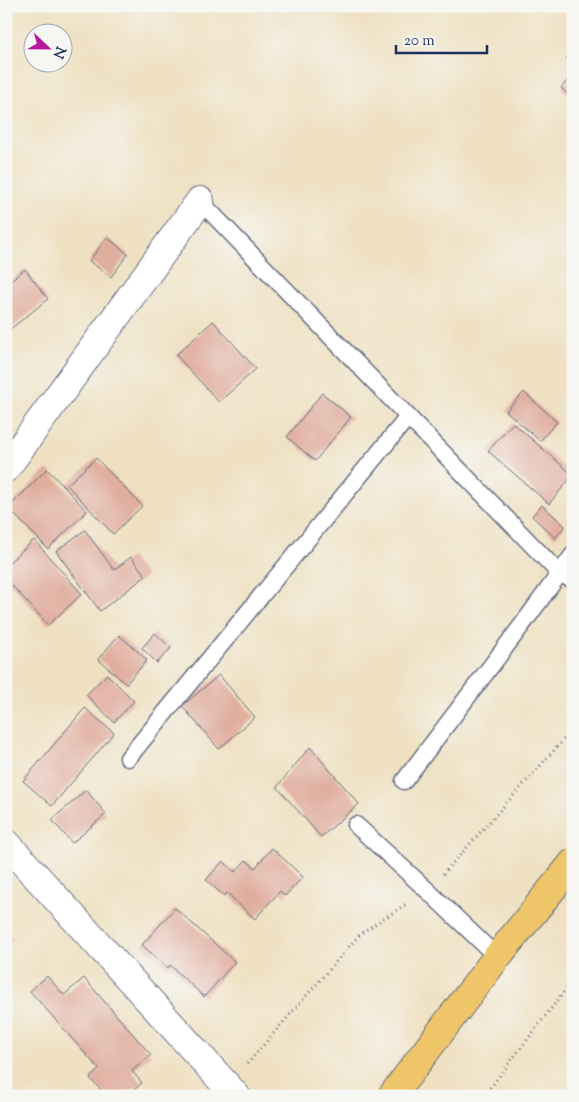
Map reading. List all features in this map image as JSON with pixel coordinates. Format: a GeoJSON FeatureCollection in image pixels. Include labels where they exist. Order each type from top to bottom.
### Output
{"type":"FeatureCollection","features":[{"type":"Feature","properties":{"kind":"main road"},"geometry":{"type":"LineString","coordinates":[[392,1096],[497,957],[573,863]]}},
{"type":"Feature","properties":{"kind":"street"},"geometry":{"type":"LineString","coordinates":[[6,468],[200,201]]}},
{"type":"Feature","properties":{"kind":"street"},"geometry":{"type":"LineString","coordinates":[[6,843],[232,1091]]}},
{"type":"Feature","properties":{"kind":"lane"},"geometry":{"type":"LineString","coordinates":[[200,201],[566,576]]}},
{"type":"Feature","properties":{"kind":"lane"},"geometry":{"type":"LineString","coordinates":[[128,758],[408,416]]}},
{"type":"Feature","properties":{"kind":"lane"},"geometry":{"type":"LineString","coordinates":[[404,781],[525,621],[566,576],[573,555]]}},
{"type":"Feature","properties":{"kind":"lane"},"geometry":{"type":"LineString","coordinates":[[356,825],[497,957]]}},
{"type":"Feature","properties":{"kind":"path"},"geometry":{"type":"LineString","coordinates":[[232,1091],[361,933],[428,891],[573,729]]}},
{"type":"Feature","properties":{"kind":"path"},"geometry":{"type":"LineString","coordinates":[[484,1096],[573,980]]}},
{"type":"Feature","properties":{"kind":"building"},"geometry":{"type":"Polygon","coordinates":[[[573,51],[573,64],[566,58],[573,51]]]}},
{"type":"Feature","properties":{"kind":"building"},"geometry":{"type":"Polygon","coordinates":[[[573,74],[573,99],[561,88],[573,74]]]}},
{"type":"Feature","properties":{"kind":"building"},"geometry":{"type":"Polygon","coordinates":[[[107,237],[128,254],[111,277],[89,261],[107,237]]]}},
{"type":"Feature","properties":{"kind":"building"},"geometry":{"type":"Polygon","coordinates":[[[25,269],[48,299],[8,331],[6,328],[6,284],[25,269]]]}},
{"type":"Feature","properties":{"kind":"building"},"geometry":{"type":"Polygon","coordinates":[[[213,321],[256,369],[219,402],[176,355],[213,321]]]}},
{"type":"Feature","properties":{"kind":"building"},"geometry":{"type":"Polygon","coordinates":[[[524,392],[557,422],[540,441],[506,411],[524,392]]]}},
{"type":"Feature","properties":{"kind":"building"},"geometry":{"type":"Polygon","coordinates":[[[322,393],[351,417],[315,461],[287,437],[322,393]]]}},
{"type":"Feature","properties":{"kind":"building"},"geometry":{"type":"Polygon","coordinates":[[[513,423],[573,475],[549,504],[488,451],[513,423]]]}},
{"type":"Feature","properties":{"kind":"building"},"geometry":{"type":"Polygon","coordinates":[[[96,458],[142,506],[113,534],[67,485],[96,458]]]}},
{"type":"Feature","properties":{"kind":"building"},"geometry":{"type":"Polygon","coordinates":[[[47,469],[87,511],[48,549],[8,508],[47,469]]]}},
{"type":"Feature","properties":{"kind":"building"},"geometry":{"type":"Polygon","coordinates":[[[542,505],[565,526],[555,538],[532,516],[542,505]]]}},
{"type":"Feature","properties":{"kind":"building"},"geometry":{"type":"Polygon","coordinates":[[[85,530],[114,570],[131,557],[146,576],[100,611],[56,551],[85,530]]]}},
{"type":"Feature","properties":{"kind":"building"},"geometry":{"type":"Polygon","coordinates":[[[34,540],[82,594],[48,625],[6,579],[6,565],[34,540]]]}},
{"type":"Feature","properties":{"kind":"building"},"geometry":{"type":"Polygon","coordinates":[[[155,633],[171,648],[157,663],[142,648],[155,633]]]}},
{"type":"Feature","properties":{"kind":"building"},"geometry":{"type":"Polygon","coordinates":[[[119,635],[147,660],[126,684],[98,659],[119,635]]]}},
{"type":"Feature","properties":{"kind":"building"},"geometry":{"type":"Polygon","coordinates":[[[107,674],[134,701],[114,722],[86,695],[107,674]]]}},
{"type":"Feature","properties":{"kind":"building"},"geometry":{"type":"Polygon","coordinates":[[[219,675],[255,717],[219,749],[182,706],[219,675]]]}},
{"type":"Feature","properties":{"kind":"building"},"geometry":{"type":"Polygon","coordinates":[[[85,708],[114,733],[52,806],[23,781],[85,708]]]}},
{"type":"Feature","properties":{"kind":"building"},"geometry":{"type":"Polygon","coordinates":[[[310,747],[359,804],[321,837],[277,787],[310,747]]]}},
{"type":"Feature","properties":{"kind":"building"},"geometry":{"type":"Polygon","coordinates":[[[86,790],[106,814],[72,843],[52,820],[86,790]]]}},
{"type":"Feature","properties":{"kind":"building"},"geometry":{"type":"Polygon","coordinates":[[[272,848],[303,877],[285,896],[280,891],[255,919],[227,893],[224,896],[206,880],[223,861],[235,872],[246,860],[255,868],[272,848]]]}},
{"type":"Feature","properties":{"kind":"building"},"geometry":{"type":"Polygon","coordinates":[[[175,908],[235,962],[204,997],[170,965],[168,968],[142,945],[175,908]]]}},
{"type":"Feature","properties":{"kind":"building"},"geometry":{"type":"Polygon","coordinates":[[[6,932],[13,939],[6,946],[6,932]]]}},
{"type":"Feature","properties":{"kind":"building"},"geometry":{"type":"Polygon","coordinates":[[[47,976],[64,995],[84,978],[151,1055],[132,1071],[142,1083],[127,1096],[106,1096],[90,1078],[99,1069],[30,991],[47,976]]]}}]}
